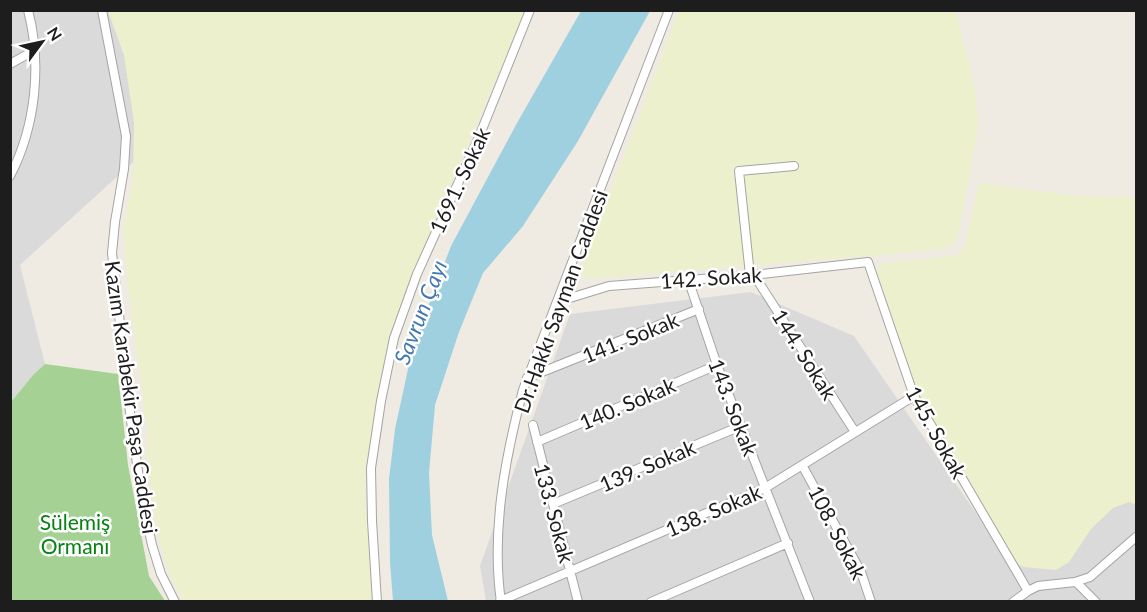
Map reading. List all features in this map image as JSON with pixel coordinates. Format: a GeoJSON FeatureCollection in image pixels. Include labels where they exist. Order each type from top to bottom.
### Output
{"type":"FeatureCollection","features":[{"type":"Feature","properties":{"kind":"street"},"geometry":{"type":"LineString","coordinates":[[10,176],[22,154],[28,133],[34,92],[35,50],[28,10]]}},
{"type":"Feature","properties":{"kind":"street"},"geometry":{"type":"LineString","coordinates":[[96,10],[105,21]]}},
{"type":"Feature","properties":{"kind":"street","name":"Kazım Karabekir Paşa Caddesi"},"geometry":{"type":"LineString","coordinates":[[102,10],[126,136],[124,169],[112,253],[123,356],[146,520],[156,561],[175,602]]}},
{"type":"Feature","properties":{"kind":"street","name":"1691. Sokak"},"geometry":{"type":"LineString","coordinates":[[376,602],[371,468],[379,410],[394,338],[417,274],[479,137],[530,10]]}},
{"type":"Feature","properties":{"kind":"street","name":"Dr.Hakkı Sayman Caddesi"},"geometry":{"type":"LineString","coordinates":[[501,601],[497,555],[502,494],[516,416],[527,378],[669,10]]}},
{"type":"Feature","properties":{"kind":"street"},"geometry":{"type":"LineString","coordinates":[[10,64],[35,50]]}},
{"type":"Feature","properties":{"kind":"street","name":"144. Sokak"},"geometry":{"type":"LineString","coordinates":[[794,166],[740,171],[752,275],[855,432]]}},
{"type":"Feature","properties":{"kind":"street","name":"142. Sokak"},"geometry":{"type":"LineString","coordinates":[[556,302],[609,286],[752,275],[868,262]]}},
{"type":"Feature","properties":{"kind":"street","name":"145. Sokak"},"geometry":{"type":"LineString","coordinates":[[868,262],[914,396],[1028,591]]}},
{"type":"Feature","properties":{"kind":"street","name":"143. Sokak"},"geometry":{"type":"LineString","coordinates":[[688,279],[717,365],[788,543],[807,601]]}},
{"type":"Feature","properties":{"kind":"street","name":"141. Sokak"},"geometry":{"type":"LineString","coordinates":[[527,378],[699,309]]}},
{"type":"Feature","properties":{"kind":"street","name":"140. Sokak"},"geometry":{"type":"LineString","coordinates":[[537,442],[717,365]]}},
{"type":"Feature","properties":{"kind":"street","name":"138. Sokak"},"geometry":{"type":"LineString","coordinates":[[501,601],[765,488],[914,396]]}},
{"type":"Feature","properties":{"kind":"street","name":"133. Sokak"},"geometry":{"type":"LineString","coordinates":[[533,424],[578,602]]}},
{"type":"Feature","properties":{"kind":"street","name":"139. Sokak"},"geometry":{"type":"LineString","coordinates":[[553,504],[741,426]]}},
{"type":"Feature","properties":{"kind":"street","name":"108. Sokak"},"geometry":{"type":"LineString","coordinates":[[802,465],[861,572],[871,602]]}},
{"type":"Feature","properties":{"kind":"street"},"geometry":{"type":"LineString","coordinates":[[1013,601],[1028,591],[1049,584],[1083,581],[1099,571],[1136,538]]}},
{"type":"Feature","properties":{"kind":"street"},"geometry":{"type":"LineString","coordinates":[[651,602],[788,543]]}},
{"type":"Feature","properties":{"kind":"street"},"geometry":{"type":"LineString","coordinates":[[1076,582],[1096,602]]}},
{"type":"Feature","properties":{"kind":"shaded area"},"geometry":{"type":"Polygon","coordinates":[[[11,11],[119,11],[163,135],[20,265],[45,364],[11,402],[11,11]]]}},
{"type":"Feature","properties":{"kind":"shaded area"},"geometry":{"type":"Polygon","coordinates":[[[751,292],[854,336],[1000,548],[1124,490],[1136,392],[1136,601],[486,601],[480,566],[570,314],[751,292]]]}},
{"type":"Feature","properties":{"kind":"green space"},"geometry":{"type":"Polygon","coordinates":[[[108,11],[526,11],[438,212],[397,315],[374,407],[365,486],[372,601],[183,601],[169,573],[158,535],[151,487],[147,457],[147,429],[126,269],[124,226],[133,176],[134,123],[124,55],[108,11]]]}},
{"type":"Feature","properties":{"kind":"green space"},"geometry":{"type":"Polygon","coordinates":[[[679,11],[956,11],[974,86],[978,126],[957,241],[940,249],[893,254],[595,278],[578,276],[679,11]]]}},
{"type":"Feature","properties":{"kind":"green space"},"geometry":{"type":"Polygon","coordinates":[[[979,183],[1070,195],[1136,198],[1136,505],[1129,502],[1113,508],[1091,529],[1069,562],[1056,570],[1023,567],[1018,564],[1002,538],[917,394],[876,268],[882,264],[959,255],[964,249],[979,183]]]}},
{"type":"Feature","properties":{"kind":"green space","name":"Sülemiş Ormanı"},"geometry":{"type":"Polygon","coordinates":[[[45,364],[118,374],[128,465],[149,576],[165,601],[11,601],[11,402],[45,364]]]}},
{"type":"Feature","properties":{"kind":"water"},"geometry":{"type":"Polygon","coordinates":[[[581,11],[650,11],[578,141],[523,226],[483,273],[459,332],[435,405],[429,473],[432,535],[448,601],[393,601],[389,479],[395,429],[413,346],[451,246],[581,11]]]}},
{"type":"Feature","properties":{"kind":"water label","name":"Savrun Çayı"},"geometry":{"type":"Point","coordinates":[420,312]}}]}
